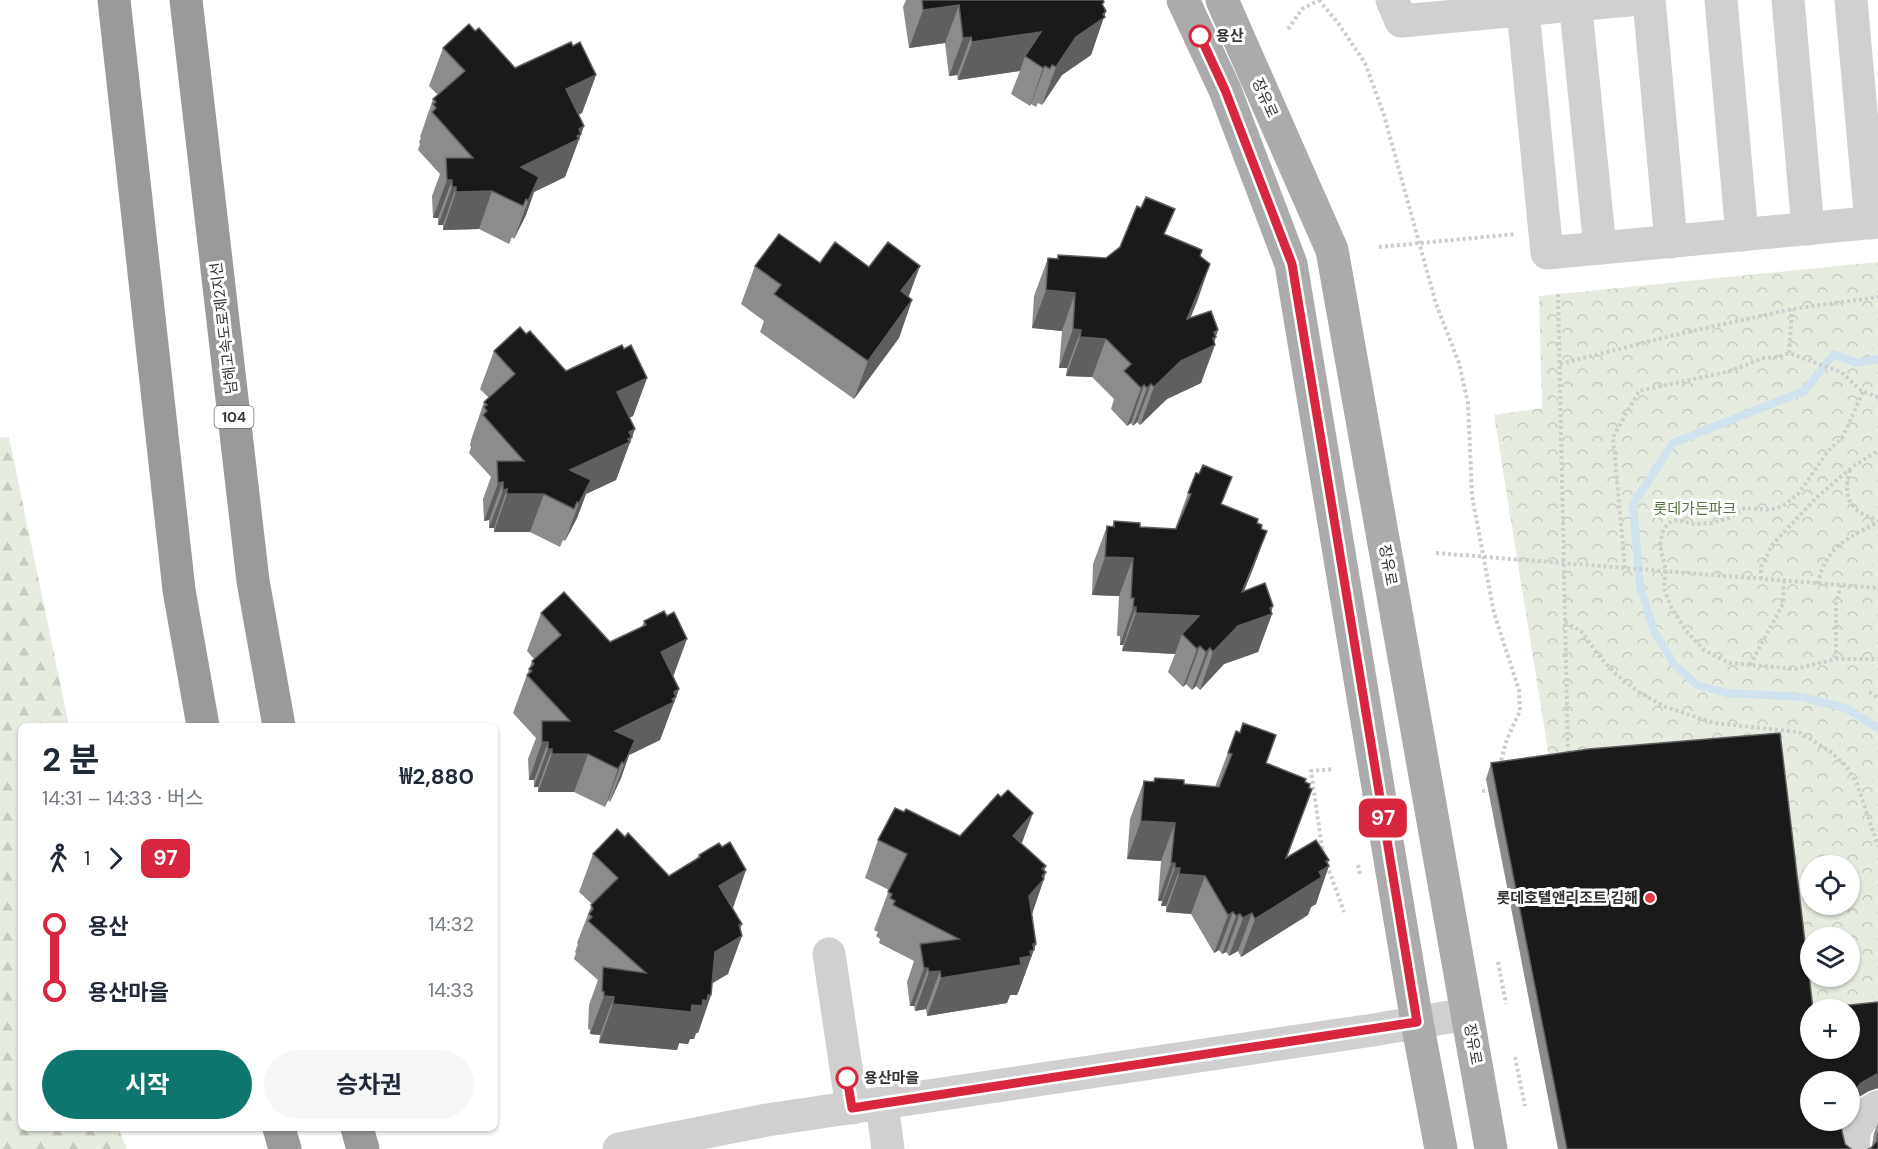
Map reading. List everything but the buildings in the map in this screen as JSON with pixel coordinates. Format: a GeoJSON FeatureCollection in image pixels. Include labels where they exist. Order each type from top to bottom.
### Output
{"type":"FeatureCollection","features":[{"type":"Feature","properties":{"kind":"highway"},"geometry":{"type":"LineString","coordinates":[[115,7],[179,590],[203,723]]}},
{"type":"Feature","properties":{"kind":"highway","name":"남해고속도로제2지선"},"geometry":{"type":"LineString","coordinates":[[187,11],[253,581],[278,723]]}},
{"type":"Feature","properties":{"kind":"highway"},"geometry":{"type":"LineString","coordinates":[[280,1131],[285,1149]]}},
{"type":"Feature","properties":{"kind":"highway"},"geometry":{"type":"LineString","coordinates":[[358,1131],[363,1149]]}},
{"type":"Feature","properties":{"kind":"main road"},"geometry":{"type":"LineString","coordinates":[[1183,0],[1225,90],[1292,264],[1417,1022],[1441,1149]]}},
{"type":"Feature","properties":{"kind":"main road","name":"장유로"},"geometry":{"type":"LineString","coordinates":[[1222,0],[1332,250],[1491,1149]]}},
{"type":"Feature","properties":{"kind":"street"},"geometry":{"type":"LineString","coordinates":[[1392,0],[1401,21],[1464,7],[1629,0]]}},
{"type":"Feature","properties":{"kind":"street"},"geometry":{"type":"LineString","coordinates":[[1649,0],[1671,242]]}},
{"type":"Feature","properties":{"kind":"street"},"geometry":{"type":"LineString","coordinates":[[1720,0],[1742,235]]}},
{"type":"Feature","properties":{"kind":"street"},"geometry":{"type":"LineString","coordinates":[[1788,0],[1808,229]]}},
{"type":"Feature","properties":{"kind":"street"},"geometry":{"type":"LineString","coordinates":[[1523,5],[1547,253],[1875,223],[1851,0]]}},
{"type":"Feature","properties":{"kind":"street"},"geometry":{"type":"LineString","coordinates":[[1575,2],[1600,248]]}},
{"type":"Feature","properties":{"kind":"street"},"geometry":{"type":"LineString","coordinates":[[828,954],[867,1106],[888,1149]]}},
{"type":"Feature","properties":{"kind":"street"},"geometry":{"type":"LineString","coordinates":[[619,1149],[767,1120],[1467,1014]]}},
{"type":"Feature","properties":{"kind":"street"},"geometry":{"type":"LineString","coordinates":[[1854,1149],[1856,1126],[1865,1114],[1878,1107]]}},
{"type":"Feature","properties":{"kind":"path"},"geometry":{"type":"LineString","coordinates":[[1288,29],[1302,9],[1319,0],[1365,63],[1384,115],[1436,304],[1459,363],[1468,403],[1472,496],[1494,613],[1519,690],[1520,711],[1499,769]]}},
{"type":"Feature","properties":{"kind":"path"},"geometry":{"type":"LineString","coordinates":[[1379,247],[1517,234]]}},
{"type":"Feature","properties":{"kind":"path"},"geometry":{"type":"LineString","coordinates":[[1558,294],[1568,767]]}},
{"type":"Feature","properties":{"kind":"path"},"geometry":{"type":"LineString","coordinates":[[1560,364],[1670,336],[1792,309],[1878,297]]}},
{"type":"Feature","properties":{"kind":"path"},"geometry":{"type":"LineString","coordinates":[[1789,353],[1792,309]]}},
{"type":"Feature","properties":{"kind":"path"},"geometry":{"type":"LineString","coordinates":[[1625,568],[1613,437],[1639,391],[1730,371],[1764,358],[1789,353],[1841,372],[1863,392],[1878,397]]}},
{"type":"Feature","properties":{"kind":"path"},"geometry":{"type":"LineString","coordinates":[[1863,392],[1842,438],[1828,451],[1798,493],[1782,506],[1770,510],[1745,507],[1729,518],[1712,523],[1694,524],[1677,520],[1668,523],[1662,533],[1660,546],[1666,571],[1664,588],[1671,607],[1687,632],[1704,650],[1728,663],[1795,669],[1836,659],[1878,659]]}},
{"type":"Feature","properties":{"kind":"path"},"geometry":{"type":"LineString","coordinates":[[1761,579],[1761,567],[1772,545],[1817,497],[1850,469],[1878,451]]}},
{"type":"Feature","properties":{"kind":"path"},"geometry":{"type":"LineString","coordinates":[[1850,469],[1846,490],[1849,500],[1856,511],[1878,521]]}},
{"type":"Feature","properties":{"kind":"path"},"geometry":{"type":"LineString","coordinates":[[1818,584],[1820,572],[1830,553],[1878,521]]}},
{"type":"Feature","properties":{"kind":"path"},"geometry":{"type":"LineString","coordinates":[[1436,553],[1878,588]]}},
{"type":"Feature","properties":{"kind":"path"},"geometry":{"type":"LineString","coordinates":[[1750,665],[1782,604],[1784,581]]}},
{"type":"Feature","properties":{"kind":"path"},"geometry":{"type":"LineString","coordinates":[[1836,659],[1836,603],[1840,585]]}},
{"type":"Feature","properties":{"kind":"path"},"geometry":{"type":"LineString","coordinates":[[1565,622],[1581,631],[1599,656],[1617,675],[1636,691],[1663,706],[1714,723],[1798,732],[1831,752],[1847,767],[1857,784],[1878,846]]}},
{"type":"Feature","properties":{"kind":"path"},"geometry":{"type":"LineString","coordinates":[[1869,692],[1878,698]]}},
{"type":"Feature","properties":{"kind":"path"},"geometry":{"type":"LineString","coordinates":[[1334,769],[1311,771],[1323,855],[1344,912]]}},
{"type":"Feature","properties":{"kind":"path"},"geometry":{"type":"LineString","coordinates":[[1482,791],[1499,789]]}},
{"type":"Feature","properties":{"kind":"path"},"geometry":{"type":"LineString","coordinates":[[1498,962],[1506,1004]]}},
{"type":"Feature","properties":{"kind":"path"},"geometry":{"type":"LineString","coordinates":[[1515,1057],[1525,1106]]}},
{"type":"Feature","properties":{"kind":"green space","name":"롯데가든파크"},"geometry":{"type":"Polygon","coordinates":[[[1878,262],[1878,1018],[1860,1013],[1860,999],[1800,1001],[1551,769],[1494,415],[1542,408],[1539,296],[1878,262]]]}},
{"type":"Feature","properties":{"kind":"green space"},"geometry":{"type":"Polygon","coordinates":[[[9,437],[68,723],[18,723],[18,1131],[119,1131],[127,1149],[0,1149],[0,438],[9,437]]]}},
{"type":"Feature","properties":{"kind":"waterway"},"geometry":{"type":"LineString","coordinates":[[1878,359],[1857,363],[1834,354],[1804,391],[1673,443],[1633,504],[1640,586],[1654,631],[1674,664],[1697,685],[1727,693],[1801,697],[1846,708],[1878,728]]}},
{"type":"Feature","properties":{"kind":"bus line","name":"97"},"geometry":{"type":"LineString","coordinates":[[847,1078],[852,1108],[1417,1022],[1292,264],[1225,90],[1200,36]]}},
{"type":"Feature","properties":{"kind":"place","name":"용산"},"geometry":{"type":"Point","coordinates":[1200,36]}},
{"type":"Feature","properties":{"kind":"place","name":"롯데호텔앤리조트 김해"},"geometry":{"type":"Point","coordinates":[1650,898]}},
{"type":"Feature","properties":{"kind":"place","name":"용산마을"},"geometry":{"type":"Point","coordinates":[847,1078]}}]}
